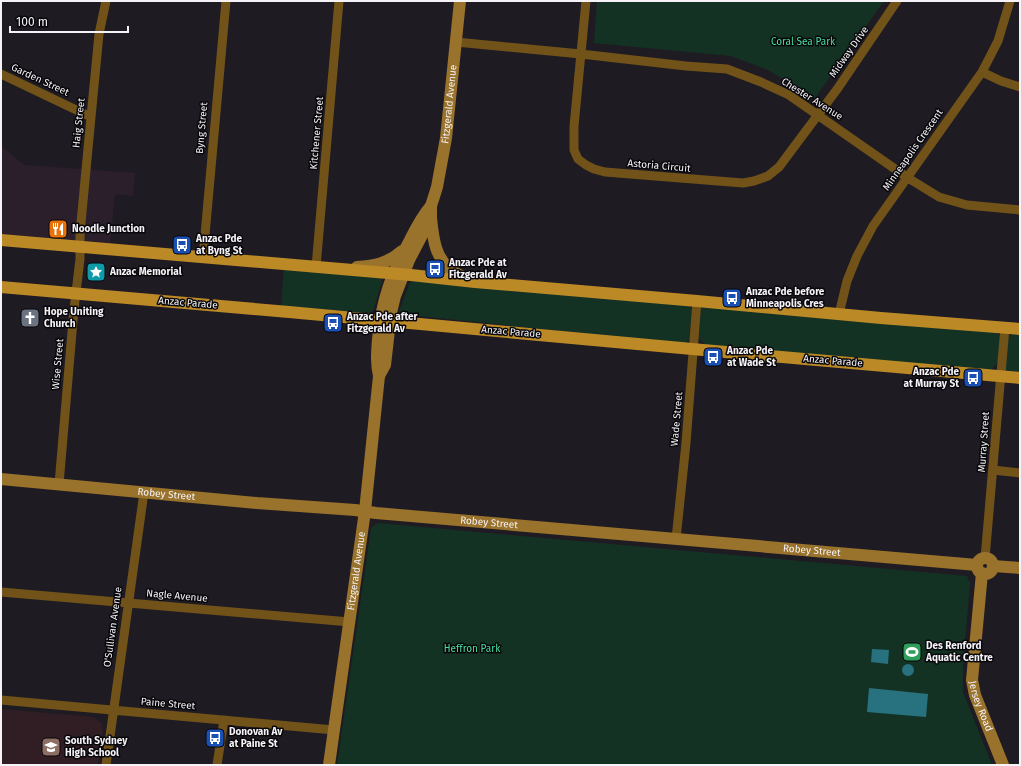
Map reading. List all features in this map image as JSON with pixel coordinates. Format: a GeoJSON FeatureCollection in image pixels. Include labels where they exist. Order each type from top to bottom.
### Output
{"type":"FeatureCollection","features":[{"type":"Feature","properties":{"kind":"main road"},"geometry":{"type":"LineString","coordinates":[[1,240],[1020,329]]}},
{"type":"Feature","properties":{"kind":"main road","name":"Anzac Parade"},"geometry":{"type":"LineString","coordinates":[[1,288],[1020,378]]}},
{"type":"Feature","properties":{"kind":"street","name":"Haig Street"},"geometry":{"type":"LineString","coordinates":[[80,247],[80,229],[99,34],[106,1]]}},
{"type":"Feature","properties":{"kind":"street","name":"Byng Street"},"geometry":{"type":"LineString","coordinates":[[202,257],[226,1]]}},
{"type":"Feature","properties":{"kind":"street","name":"Kitchener Street"},"geometry":{"type":"LineString","coordinates":[[322,268],[338,1]]}},
{"type":"Feature","properties":{"kind":"street","name":"Fitzgerald Avenue"},"geometry":{"type":"LineString","coordinates":[[398,274],[431,218],[431,206],[442,165],[460,1]]}},
{"type":"Feature","properties":{"kind":"street","name":"Astoria Circuit"},"geometry":{"type":"LineString","coordinates":[[586,1],[574,126],[574,150],[578,159],[594,169],[605,172],[732,183],[754,182],[768,176],[779,167],[818,114]]}},
{"type":"Feature","properties":{"kind":"street","name":"Midway Drive"},"geometry":{"type":"LineString","coordinates":[[818,114],[897,1]]}},
{"type":"Feature","properties":{"kind":"street","name":"Minneapolis Crescent"},"geometry":{"type":"LineString","coordinates":[[839,314],[847,281],[857,256],[873,226],[982,72],[998,41],[1010,1]]}},
{"type":"Feature","properties":{"kind":"street","name":"Chester Avenue"},"geometry":{"type":"LineString","coordinates":[[456,42],[727,69],[789,95],[908,178],[939,197],[968,205],[1020,210]]}},
{"type":"Feature","properties":{"kind":"street"},"geometry":{"type":"LineString","coordinates":[[982,72],[1001,81],[1020,87]]}},
{"type":"Feature","properties":{"kind":"street","name":"Garden Street"},"geometry":{"type":"LineString","coordinates":[[1,74],[91,117]]}},
{"type":"Feature","properties":{"kind":"street","name":"Fitzgerald Avenue"},"geometry":{"type":"LineString","coordinates":[[329,765],[365,511],[379,376],[385,365],[385,321],[392,308],[398,274],[405,248],[424,214],[431,206]]}},
{"type":"Feature","properties":{"kind":"street"},"geometry":{"type":"LineString","coordinates":[[431,218],[433,236],[439,256],[443,262],[454,272],[475,282]]}},
{"type":"Feature","properties":{"kind":"street","name":"Wise Street"},"geometry":{"type":"LineString","coordinates":[[59,484],[80,247]]}},
{"type":"Feature","properties":{"kind":"street"},"geometry":{"type":"LineString","coordinates":[[322,268],[378,265],[390,260],[405,248]]}},
{"type":"Feature","properties":{"kind":"street","name":"Wade Street"},"geometry":{"type":"LineString","coordinates":[[676,539],[686,443],[697,301]]}},
{"type":"Feature","properties":{"kind":"street","name":"Murray Street"},"geometry":{"type":"LineString","coordinates":[[984,565],[1005,327]]}},
{"type":"Feature","properties":{"kind":"street"},"geometry":{"type":"LineString","coordinates":[[993,470],[1020,473]]}},
{"type":"Feature","properties":{"kind":"street","name":"Robey Street"},"geometry":{"type":"LineString","coordinates":[[1,479],[257,503],[1020,568]]}},
{"type":"Feature","properties":{"kind":"street","name":"O'Sullivan Avenue"},"geometry":{"type":"LineString","coordinates":[[106,765],[144,492]]}},
{"type":"Feature","properties":{"kind":"street","name":"Jersey Road"},"geometry":{"type":"LineString","coordinates":[[984,565],[972,680],[975,695],[1003,765]]}},
{"type":"Feature","properties":{"kind":"street","name":"Nagle Avenue"},"geometry":{"type":"LineString","coordinates":[[1,592],[350,622]]}},
{"type":"Feature","properties":{"kind":"street","name":"Paine Street"},"geometry":{"type":"LineString","coordinates":[[1,700],[334,730]]}},
{"type":"Feature","properties":{"kind":"street"},"geometry":{"type":"LineString","coordinates":[[218,765],[224,720]]}},
{"type":"Feature","properties":{"kind":"shaded area"},"geometry":{"type":"Polygon","coordinates":[[[1,146],[24,165],[135,173],[133,196],[115,194],[110,243],[1,234],[1,146]]]}},
{"type":"Feature","properties":{"kind":"shaded area","name":"South Sydney High School"},"geometry":{"type":"Polygon","coordinates":[[[1,709],[94,717],[102,724],[103,730],[98,765],[1,765],[1,709]]]}},
{"type":"Feature","properties":{"kind":"green space","name":"Coral Sea Park"},"geometry":{"type":"Polygon","coordinates":[[[597,1],[884,1],[815,98],[768,70],[731,56],[594,43],[597,1]]]}},
{"type":"Feature","properties":{"kind":"green space"},"geometry":{"type":"Polygon","coordinates":[[[284,268],[382,278],[382,281],[374,308],[371,313],[281,306],[284,268]]]}},
{"type":"Feature","properties":{"kind":"green space"},"geometry":{"type":"Polygon","coordinates":[[[416,280],[686,304],[692,309],[689,340],[684,344],[400,314],[399,312],[410,282],[416,280]]]}},
{"type":"Feature","properties":{"kind":"green space"},"geometry":{"type":"Polygon","coordinates":[[[706,306],[993,331],[999,335],[1001,339],[999,361],[990,371],[706,345],[699,339],[701,308],[706,306]]]}},
{"type":"Feature","properties":{"kind":"green space"},"geometry":{"type":"Polygon","coordinates":[[[1015,333],[1020,334],[1020,375],[1007,371],[1005,368],[1008,338],[1015,333]]]}},
{"type":"Feature","properties":{"kind":"green space","name":"Heffron Park"},"geometry":{"type":"Polygon","coordinates":[[[378,523],[967,576],[970,583],[963,665],[963,692],[992,765],[337,765],[371,528],[378,523]]]}},
{"type":"Feature","properties":{"kind":"water"},"geometry":{"type":"Polygon","coordinates":[[[872,649],[889,650],[888,664],[871,662],[872,649]]]}},
{"type":"Feature","properties":{"kind":"water"},"geometry":{"type":"Polygon","coordinates":[[[906,664],[910,664],[914,670],[910,676],[906,676],[902,672],[902,668],[906,664]]]}},
{"type":"Feature","properties":{"kind":"water"},"geometry":{"type":"Polygon","coordinates":[[[869,688],[928,694],[926,717],[867,712],[869,688]]]}},
{"type":"Feature","properties":{"kind":"place","name":"Noodle Junction"},"geometry":{"type":"Point","coordinates":[58,229]}},
{"type":"Feature","properties":{"kind":"place","name":"Anzac Pde at Byng St"},"geometry":{"type":"Point","coordinates":[182,245]}},
{"type":"Feature","properties":{"kind":"place","name":"Anzac Pde at Fitzgerald Av"},"geometry":{"type":"Point","coordinates":[435,269]}},
{"type":"Feature","properties":{"kind":"place","name":"Anzac Memorial"},"geometry":{"type":"Point","coordinates":[96,272]}},
{"type":"Feature","properties":{"kind":"place","name":"Anzac Pde before Minneapolis Cres"},"geometry":{"type":"Point","coordinates":[732,298]}},
{"type":"Feature","properties":{"kind":"place","name":"Hope Uniting Church"},"geometry":{"type":"Point","coordinates":[30,318]}},
{"type":"Feature","properties":{"kind":"place","name":"Anzac Pde after Fitzgerald Av"},"geometry":{"type":"Point","coordinates":[333,323]}},
{"type":"Feature","properties":{"kind":"place","name":"Anzac Pde at Wade St"},"geometry":{"type":"Point","coordinates":[713,357]}},
{"type":"Feature","properties":{"kind":"place","name":"Anzac Pde at Murray St"},"geometry":{"type":"Point","coordinates":[973,378]}},
{"type":"Feature","properties":{"kind":"place","name":"Des Renford Aquatic Centre"},"geometry":{"type":"Point","coordinates":[912,652]}},
{"type":"Feature","properties":{"kind":"place","name":"Donovan Av at Paine St"},"geometry":{"type":"Point","coordinates":[215,738]}},
{"type":"Feature","properties":{"kind":"place","name":"South Sydney High School"},"geometry":{"type":"Point","coordinates":[51,747]}}]}
